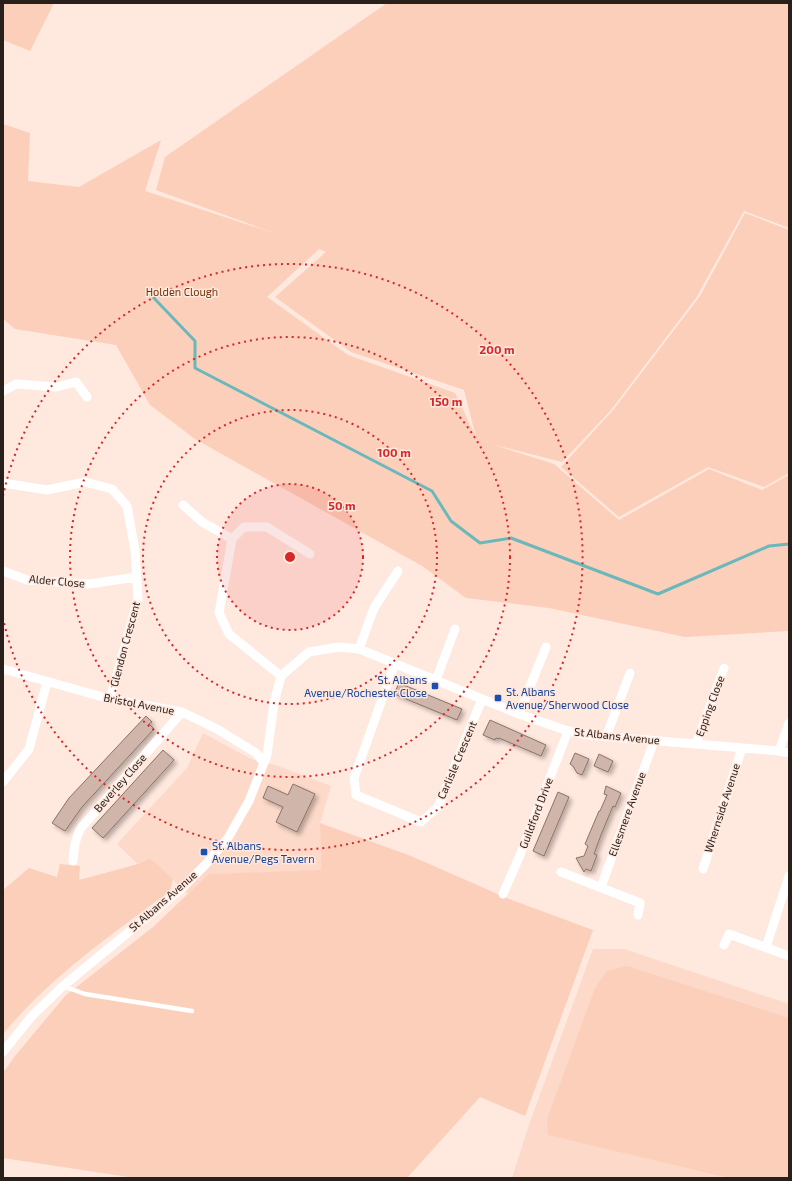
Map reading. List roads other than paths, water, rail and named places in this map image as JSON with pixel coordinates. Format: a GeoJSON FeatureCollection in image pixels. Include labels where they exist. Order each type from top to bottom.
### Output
{"type":"FeatureCollection","features":[{"type":"Feature","properties":{"kind":"street"},"geometry":{"type":"LineString","coordinates":[[3,392],[16,384],[56,387],[76,382],[87,397]]}},
{"type":"Feature","properties":{"kind":"street","name":"Glendon Crescent"},"geometry":{"type":"LineString","coordinates":[[3,483],[47,490],[85,482],[112,490],[127,506],[135,550],[138,599],[110,699]]}},
{"type":"Feature","properties":{"kind":"street"},"geometry":{"type":"LineString","coordinates":[[183,505],[202,522],[232,539]]}},
{"type":"Feature","properties":{"kind":"street"},"geometry":{"type":"LineString","coordinates":[[282,676],[229,634],[219,613],[232,539],[244,527],[267,527],[310,554]]}},
{"type":"Feature","properties":{"kind":"street","name":"Alder Close"},"geometry":{"type":"LineString","coordinates":[[3,571],[27,580],[89,584],[136,577]]}},
{"type":"Feature","properties":{"kind":"street"},"geometry":{"type":"LineString","coordinates":[[359,649],[374,608],[398,571]]}},
{"type":"Feature","properties":{"kind":"street"},"geometry":{"type":"LineString","coordinates":[[436,680],[455,629]]}},
{"type":"Feature","properties":{"kind":"street","name":"St Albans Avenue"},"geometry":{"type":"LineString","coordinates":[[3,1052],[32,1016],[63,986],[181,888],[205,865],[228,838],[249,801],[267,755],[274,703],[282,676],[309,652],[339,647],[359,649],[519,714],[568,731],[606,737],[789,753]]}},
{"type":"Feature","properties":{"kind":"street"},"geometry":{"type":"LineString","coordinates":[[519,714],[546,647]]}},
{"type":"Feature","properties":{"kind":"street","name":"Carlisle Crescent"},"geometry":{"type":"LineString","coordinates":[[395,663],[354,778],[356,795],[421,822],[438,807],[482,699]]}},
{"type":"Feature","properties":{"kind":"street","name":"Epping Close"},"geometry":{"type":"LineString","coordinates":[[696,744],[724,668]]}},
{"type":"Feature","properties":{"kind":"street","name":"Bristol Avenue"},"geometry":{"type":"LineString","coordinates":[[3,670],[110,699],[182,712],[217,728],[256,753],[264,763]]}},
{"type":"Feature","properties":{"kind":"street"},"geometry":{"type":"LineString","coordinates":[[606,737],[630,673]]}},
{"type":"Feature","properties":{"kind":"street"},"geometry":{"type":"LineString","coordinates":[[3,782],[29,749],[47,682]]}},
{"type":"Feature","properties":{"kind":"street","name":"Beverley Close"},"geometry":{"type":"LineString","coordinates":[[73,861],[74,844],[78,832],[182,712]]}},
{"type":"Feature","properties":{"kind":"street"},"geometry":{"type":"LineString","coordinates":[[779,751],[789,723]]}},
{"type":"Feature","properties":{"kind":"street","name":"Guildford Drive"},"geometry":{"type":"LineString","coordinates":[[503,894],[520,855],[568,731]]}},
{"type":"Feature","properties":{"kind":"street","name":"Ellesmere Avenue"},"geometry":{"type":"LineString","coordinates":[[600,888],[654,741]]}},
{"type":"Feature","properties":{"kind":"street","name":"Whernside Avenue"},"geometry":{"type":"LineString","coordinates":[[703,869],[742,748]]}},
{"type":"Feature","properties":{"kind":"street"},"geometry":{"type":"LineString","coordinates":[[561,872],[640,903],[638,915]]}},
{"type":"Feature","properties":{"kind":"street"},"geometry":{"type":"LineString","coordinates":[[766,947],[789,876]]}},
{"type":"Feature","properties":{"kind":"street"},"geometry":{"type":"LineString","coordinates":[[724,945],[729,934],[789,956]]}},
{"type":"Feature","properties":{"kind":"lane"},"geometry":{"type":"LineString","coordinates":[[63,986],[85,994],[192,1011]]}},
{"type":"Feature","properties":{"kind":"waterway"},"geometry":{"type":"LineString","coordinates":[[151,295],[195,341],[195,368],[432,491],[451,521],[480,543],[511,538],[658,594],[769,546],[789,544]]}},
{"type":"Feature","properties":{"kind":"place","name":"St. Albans Avenue/Rochester Close"},"geometry":{"type":"Point","coordinates":[435,686]}},
{"type":"Feature","properties":{"kind":"place","name":"St. Albans Avenue/Sherwood Close"},"geometry":{"type":"Point","coordinates":[498,698]}},
{"type":"Feature","properties":{"kind":"place","name":"St. Albans Avenue/Pegs Tavern"},"geometry":{"type":"Point","coordinates":[204,852]}},
{"type":"Feature","properties":{"kind":"park label","name":"Holden Clough"},"geometry":{"type":"Point","coordinates":[182,292]}}]}
